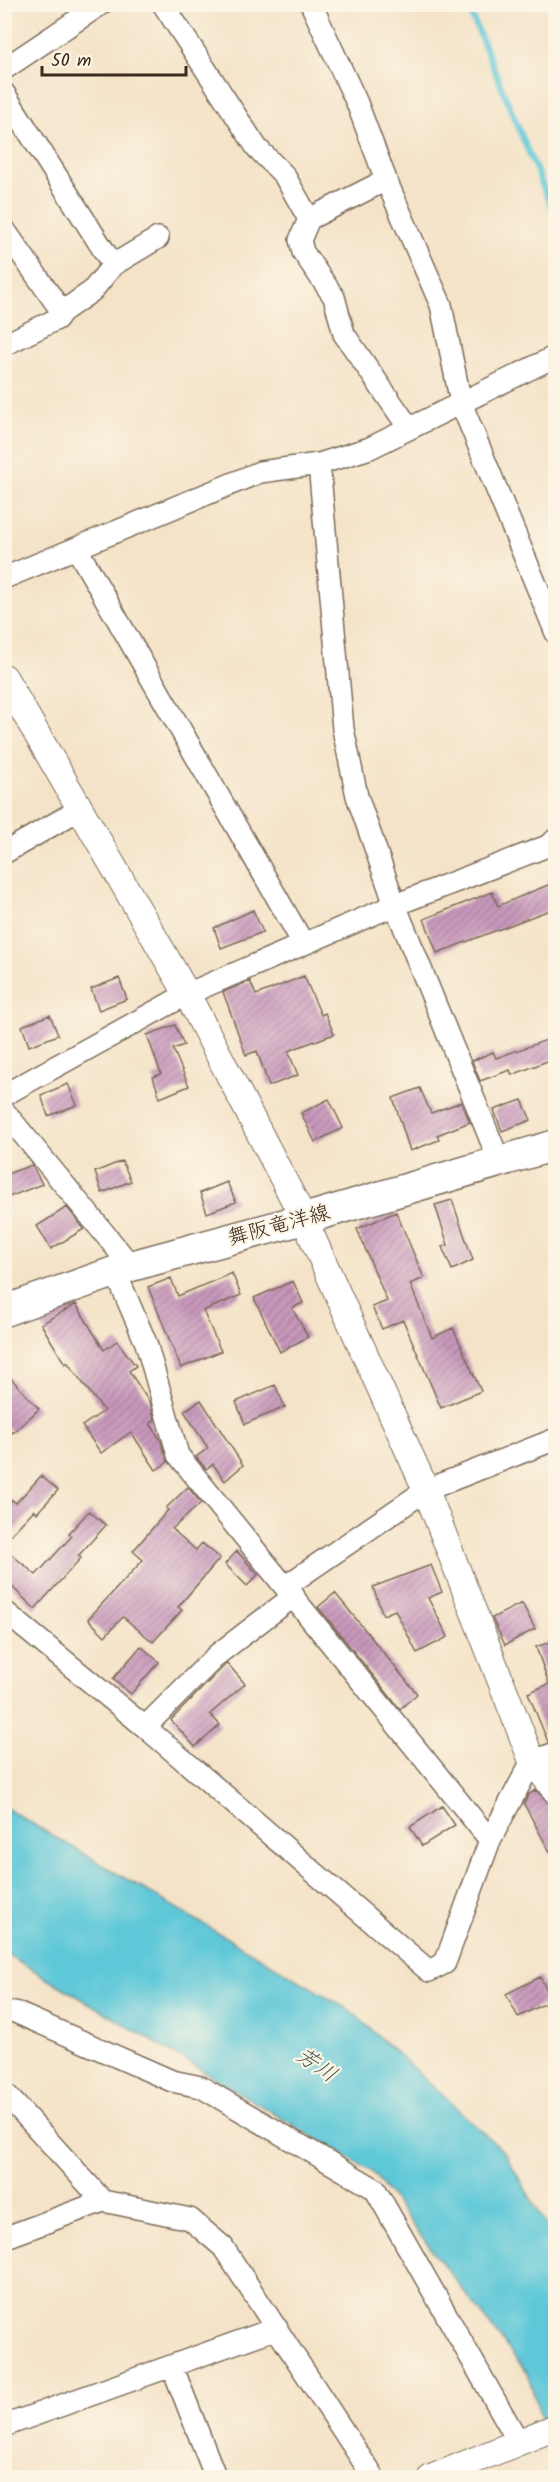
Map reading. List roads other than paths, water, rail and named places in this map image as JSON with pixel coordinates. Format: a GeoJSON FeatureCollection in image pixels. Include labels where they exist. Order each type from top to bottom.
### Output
{"type":"FeatureCollection","features":[{"type":"Feature","properties":{"kind":"main road","name":"舞阪竜洋線"},"geometry":{"type":"LineString","coordinates":[[4,1311],[123,1269],[500,1163],[555,1145]]}},
{"type":"Feature","properties":{"kind":"street"},"geometry":{"type":"LineString","coordinates":[[163,4],[256,148],[284,175],[309,219]]}},
{"type":"Feature","properties":{"kind":"street"},"geometry":{"type":"LineString","coordinates":[[311,4],[357,104],[386,180],[441,305],[461,403],[555,633]]}},
{"type":"Feature","properties":{"kind":"street"},"geometry":{"type":"LineString","coordinates":[[4,69],[100,5]]}},
{"type":"Feature","properties":{"kind":"street"},"geometry":{"type":"LineString","coordinates":[[4,93],[114,265]]}},
{"type":"Feature","properties":{"kind":"street"},"geometry":{"type":"LineString","coordinates":[[386,180],[309,219],[300,240],[303,252],[334,297],[344,334],[409,428]]}},
{"type":"Feature","properties":{"kind":"street"},"geometry":{"type":"LineString","coordinates":[[4,229],[62,312]]}},
{"type":"Feature","properties":{"kind":"street"},"geometry":{"type":"LineString","coordinates":[[4,345],[57,319],[62,312],[92,291],[114,265],[158,238]]}},
{"type":"Feature","properties":{"kind":"street"},"geometry":{"type":"LineString","coordinates":[[4,578],[260,472],[318,464],[370,448],[555,356]]}},
{"type":"Feature","properties":{"kind":"street"},"geometry":{"type":"LineString","coordinates":[[318,464],[343,729],[357,796],[395,905],[500,1163]]}},
{"type":"Feature","properties":{"kind":"street"},"geometry":{"type":"LineString","coordinates":[[77,549],[303,944]]}},
{"type":"Feature","properties":{"kind":"street"},"geometry":{"type":"LineString","coordinates":[[4,677],[187,994],[304,1219],[544,1757],[555,1791]]}},
{"type":"Feature","properties":{"kind":"street"},"geometry":{"type":"LineString","coordinates":[[4,853],[80,809]]}},
{"type":"Feature","properties":{"kind":"street"},"geometry":{"type":"LineString","coordinates":[[4,1095],[187,994],[395,905],[550,844],[555,839]]}},
{"type":"Feature","properties":{"kind":"street"},"geometry":{"type":"LineString","coordinates":[[4,1111],[123,1269],[178,1455],[490,1840]]}},
{"type":"Feature","properties":{"kind":"street"},"geometry":{"type":"LineString","coordinates":[[145,1727],[218,1654],[290,1591],[426,1490],[555,1438]]}},
{"type":"Feature","properties":{"kind":"street"},"geometry":{"type":"LineString","coordinates":[[4,1611],[145,1727],[429,1971],[445,1963],[490,1840],[544,1757]]}},
{"type":"Feature","properties":{"kind":"street"},"geometry":{"type":"LineString","coordinates":[[15,2012],[172,2081],[201,2087],[375,2189],[536,2434],[430,2478]]}},
{"type":"Feature","properties":{"kind":"street"},"geometry":{"type":"LineString","coordinates":[[4,2092],[103,2201]]}},
{"type":"Feature","properties":{"kind":"street"},"geometry":{"type":"LineString","coordinates":[[4,2238],[103,2201],[190,2219],[223,2247],[374,2478]]}},
{"type":"Feature","properties":{"kind":"street"},"geometry":{"type":"LineString","coordinates":[[4,2426],[277,2328]]}},
{"type":"Feature","properties":{"kind":"street"},"geometry":{"type":"LineString","coordinates":[[172,2366],[216,2478]]}},
{"type":"Feature","properties":{"kind":"water","name":"芳川"},"geometry":{"type":"Polygon","coordinates":[[[4,1807],[351,2011],[504,2152],[555,2240],[555,2460],[527,2373],[372,2172],[5,1953],[4,1807]]]}},
{"type":"Feature","properties":{"kind":"waterway"},"geometry":{"type":"LineString","coordinates":[[467,4],[556,218]]}}]}
